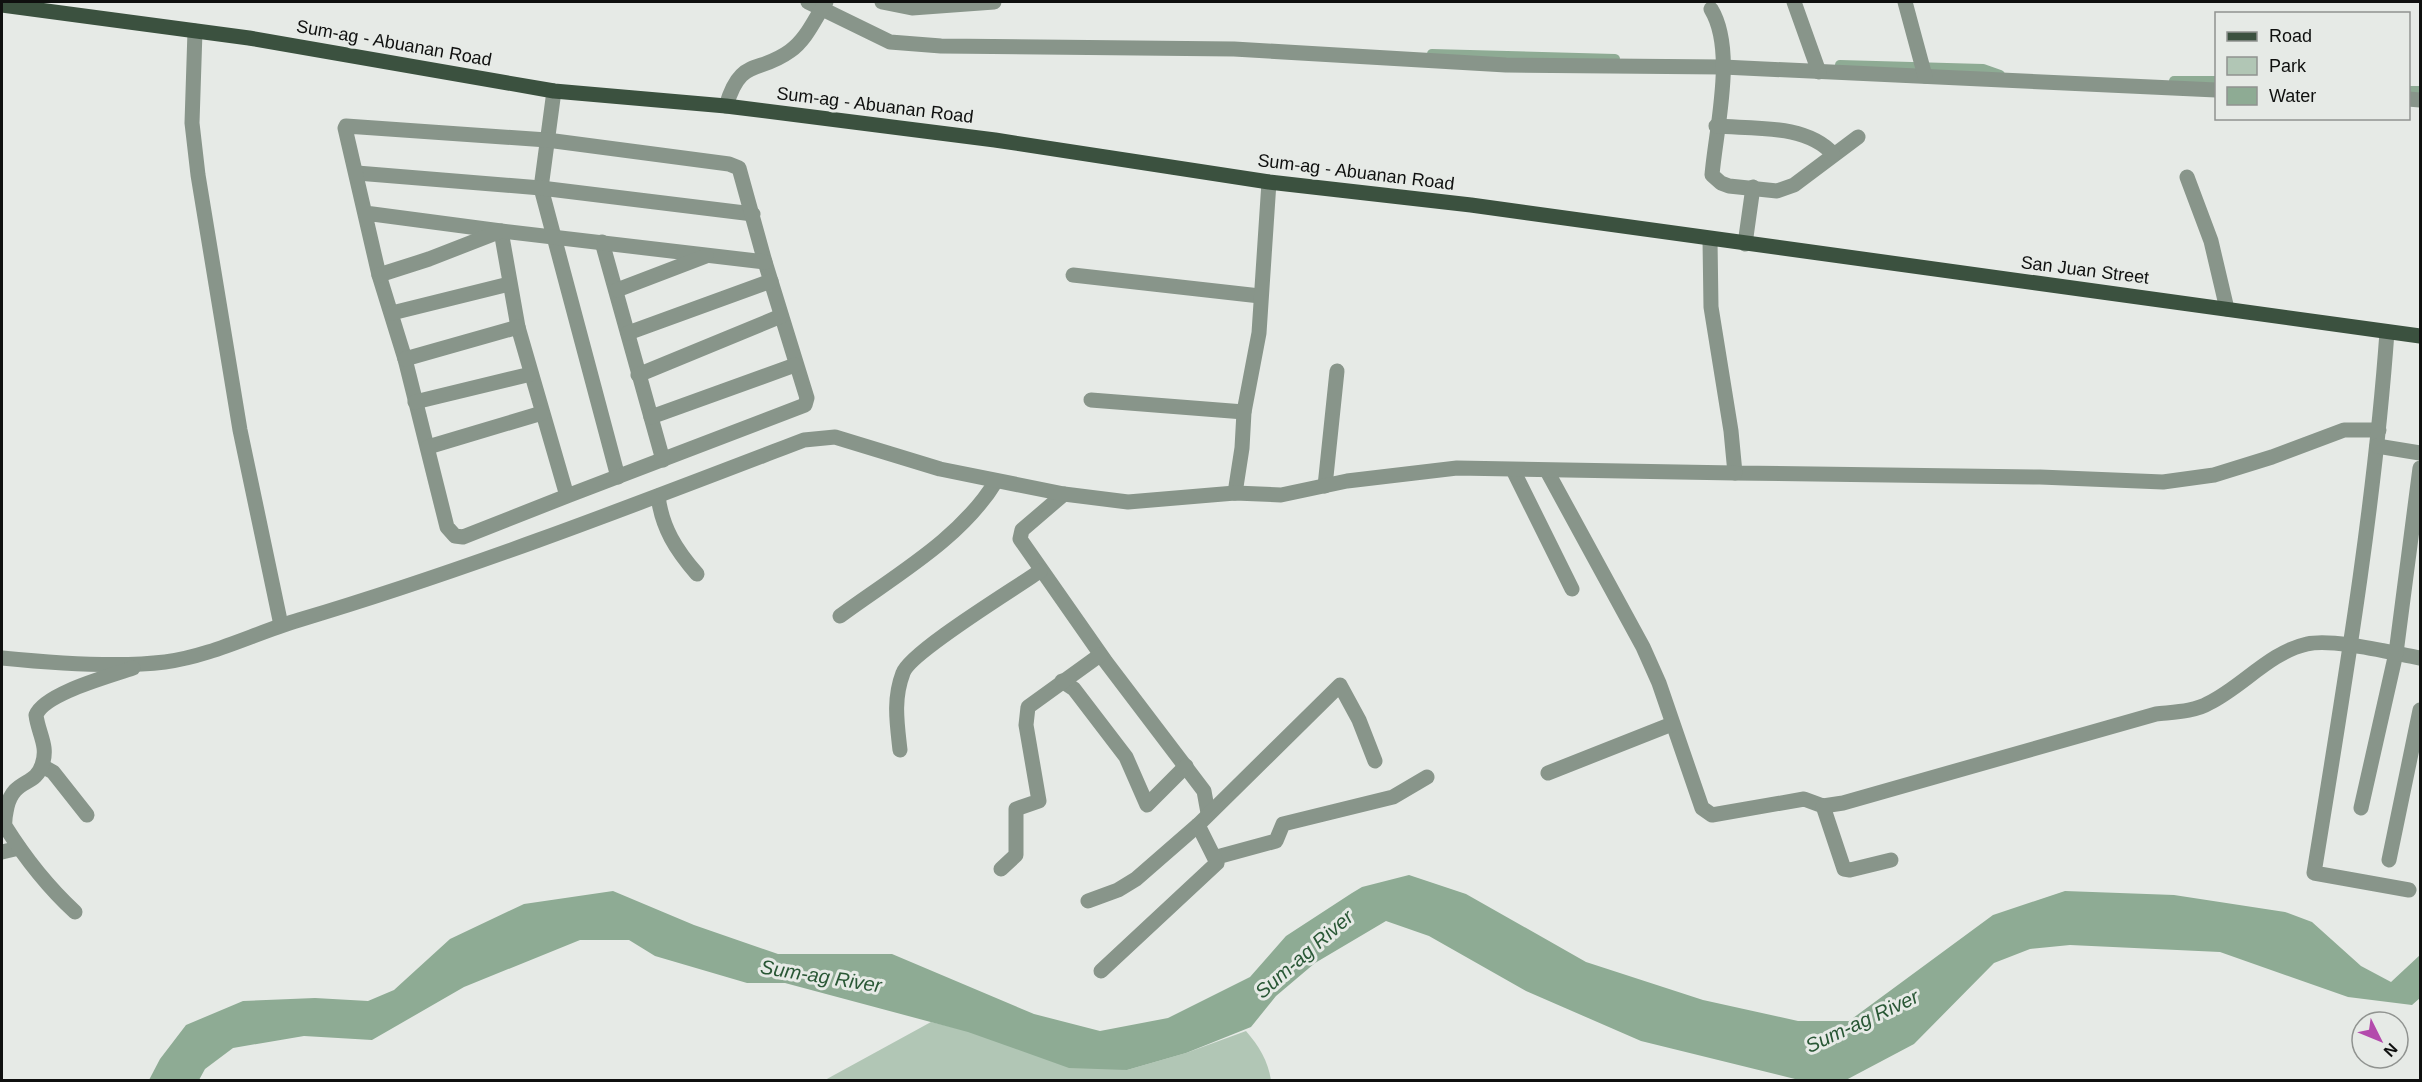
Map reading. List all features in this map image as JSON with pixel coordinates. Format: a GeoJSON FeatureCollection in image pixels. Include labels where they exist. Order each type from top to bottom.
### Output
{"type":"FeatureCollection","features":[{"type":"Feature","properties":{"kind":"main road","name":"Sum-ag - Abuanan Road"},"geometry":{"type":"LineString","coordinates":[[2,5],[249,38],[554,91],[726,106],[995,140],[1269,182],[1471,205],[1744,244]]}},
{"type":"Feature","properties":{"kind":"main road","name":"San Juan Street"},"geometry":{"type":"LineString","coordinates":[[1744,244],[2421,336]]}},
{"type":"Feature","properties":{"kind":"street"},"geometry":{"type":"LineString","coordinates":[[882,2],[915,5],[994,2]]}},
{"type":"Feature","properties":{"kind":"street"},"geometry":{"type":"LineString","coordinates":[[1794,2],[1817,66]]}},
{"type":"Feature","properties":{"kind":"street"},"geometry":{"type":"LineString","coordinates":[[1905,2],[1924,74]]}},
{"type":"Feature","properties":{"kind":"street"},"geometry":{"type":"LineString","coordinates":[[726,106],[734,84],[742,73],[791,51],[808,32],[819,4],[890,42],[941,46],[1234,49],[1506,65],[1723,63],[1817,66],[2215,90]]}},
{"type":"Feature","properties":{"kind":"street"},"geometry":{"type":"LineString","coordinates":[[1711,9],[1718,21],[1723,63],[1712,175],[1721,183],[1729,186],[1777,191],[1794,185],[1858,137]]}},
{"type":"Feature","properties":{"kind":"street"},"geometry":{"type":"LineString","coordinates":[[195,32],[192,123],[198,175],[240,430],[281,625]]}},
{"type":"Feature","properties":{"kind":"street"},"geometry":{"type":"LineString","coordinates":[[554,91],[541,188],[618,477]]}},
{"type":"Feature","properties":{"kind":"street"},"geometry":{"type":"LineString","coordinates":[[348,124],[547,140],[729,164],[739,168],[743,175],[795,365],[807,398],[805,405],[463,537],[455,536],[447,527],[405,358],[379,276],[357,173],[345,128],[348,124]]}},
{"type":"Feature","properties":{"kind":"street"},"geometry":{"type":"LineString","coordinates":[[1716,126],[1804,135],[1825,145],[1833,154]]}},
{"type":"Feature","properties":{"kind":"street"},"geometry":{"type":"LineString","coordinates":[[357,173],[541,188],[753,214]]}},
{"type":"Feature","properties":{"kind":"street"},"geometry":{"type":"LineString","coordinates":[[2187,177],[2211,241],[2227,309]]}},
{"type":"Feature","properties":{"kind":"street"},"geometry":{"type":"LineString","coordinates":[[1235,493],[1242,448],[1244,412],[1259,333],[1269,182]]}},
{"type":"Feature","properties":{"kind":"street"},"geometry":{"type":"LineString","coordinates":[[1744,244],[1753,187]]}},
{"type":"Feature","properties":{"kind":"street"},"geometry":{"type":"LineString","coordinates":[[365,213],[765,262]]}},
{"type":"Feature","properties":{"kind":"street"},"geometry":{"type":"LineString","coordinates":[[379,276],[501,231]]}},
{"type":"Feature","properties":{"kind":"street"},"geometry":{"type":"LineString","coordinates":[[501,231],[518,327],[567,496]]}},
{"type":"Feature","properties":{"kind":"street"},"geometry":{"type":"LineString","coordinates":[[1710,240],[1711,307],[1728,411],[1735,473]]}},
{"type":"Feature","properties":{"kind":"street"},"geometry":{"type":"LineString","coordinates":[[602,242],[663,460]]}},
{"type":"Feature","properties":{"kind":"street"},"geometry":{"type":"LineString","coordinates":[[617,290],[709,255]]}},
{"type":"Feature","properties":{"kind":"street"},"geometry":{"type":"LineString","coordinates":[[1073,274],[1260,296]]}},
{"type":"Feature","properties":{"kind":"street"},"geometry":{"type":"LineString","coordinates":[[628,333],[771,281]]}},
{"type":"Feature","properties":{"kind":"street"},"geometry":{"type":"LineString","coordinates":[[392,313],[509,284]]}},
{"type":"Feature","properties":{"kind":"street"},"geometry":{"type":"LineString","coordinates":[[638,375],[781,316]]}},
{"type":"Feature","properties":{"kind":"street"},"geometry":{"type":"LineString","coordinates":[[405,358],[518,327]]}},
{"type":"Feature","properties":{"kind":"street"},"geometry":{"type":"LineString","coordinates":[[2387,332],[2379,430],[2350,647],[2314,873],[2409,890]]}},
{"type":"Feature","properties":{"kind":"street"},"geometry":{"type":"LineString","coordinates":[[651,417],[795,365]]}},
{"type":"Feature","properties":{"kind":"street"},"geometry":{"type":"LineString","coordinates":[[1325,486],[1337,371]]}},
{"type":"Feature","properties":{"kind":"street"},"geometry":{"type":"LineString","coordinates":[[415,402],[531,374]]}},
{"type":"Feature","properties":{"kind":"street"},"geometry":{"type":"LineString","coordinates":[[1091,400],[1244,412]]}},
{"type":"Feature","properties":{"kind":"street"},"geometry":{"type":"LineString","coordinates":[[428,447],[542,413]]}},
{"type":"Feature","properties":{"kind":"street"},"geometry":{"type":"LineString","coordinates":[[2,658],[143,663],[195,656],[281,625],[391,593],[804,440],[835,437],[930,466],[996,481],[1064,494],[1128,502],[1235,493],[1281,495],[1325,486],[1457,468],[2040,477],[2163,482],[2214,475],[2272,457],[2344,430],[2379,430]]}},
{"type":"Feature","properties":{"kind":"street"},"geometry":{"type":"LineString","coordinates":[[2377,446],[2421,453]]}},
{"type":"Feature","properties":{"kind":"street"},"geometry":{"type":"LineString","coordinates":[[2361,808],[2396,653],[2421,468]]}},
{"type":"Feature","properties":{"kind":"street"},"geometry":{"type":"LineString","coordinates":[[1513,470],[1572,589]]}},
{"type":"Feature","properties":{"kind":"street"},"geometry":{"type":"LineString","coordinates":[[1547,471],[1643,647],[1702,808],[1712,815],[1804,800],[1823,806],[1843,804],[2156,714],[2187,710],[2209,704],[2288,651],[2307,644],[2326,642],[2421,658]]}},
{"type":"Feature","properties":{"kind":"street"},"geometry":{"type":"LineString","coordinates":[[840,616],[947,536],[981,507],[996,481]]}},
{"type":"Feature","properties":{"kind":"street"},"geometry":{"type":"LineString","coordinates":[[1064,494],[1019,534],[1020,539],[1100,655],[1204,791],[1203,819],[1218,862],[1101,971]]}},
{"type":"Feature","properties":{"kind":"street"},"geometry":{"type":"LineString","coordinates":[[658,496],[660,514],[669,536],[697,574]]}},
{"type":"Feature","properties":{"kind":"street"},"geometry":{"type":"LineString","coordinates":[[900,750],[895,701],[903,670],[929,645],[1040,571]]}},
{"type":"Feature","properties":{"kind":"street"},"geometry":{"type":"LineString","coordinates":[[1001,869],[1016,855],[1016,809],[1039,801],[1026,711],[1037,698],[1100,655]]}},
{"type":"Feature","properties":{"kind":"street"},"geometry":{"type":"LineString","coordinates":[[75,912],[47,884],[19,848],[5,825],[9,798],[14,790],[37,775],[42,766],[45,743],[36,715],[40,707],[83,685],[143,663]]}},
{"type":"Feature","properties":{"kind":"street"},"geometry":{"type":"LineString","coordinates":[[1062,681],[1074,689],[1126,757],[1147,805],[1186,766]]}},
{"type":"Feature","properties":{"kind":"street"},"geometry":{"type":"LineString","coordinates":[[1088,901],[1127,886],[1203,819],[1340,686],[1359,720],[1375,761]]}},
{"type":"Feature","properties":{"kind":"street"},"geometry":{"type":"LineString","coordinates":[[2389,860],[2416,763],[2421,710]]}},
{"type":"Feature","properties":{"kind":"street"},"geometry":{"type":"LineString","coordinates":[[1548,773],[1672,724]]}},
{"type":"Feature","properties":{"kind":"street"},"geometry":{"type":"LineString","coordinates":[[42,766],[53,772],[87,815]]}},
{"type":"Feature","properties":{"kind":"street"},"geometry":{"type":"LineString","coordinates":[[1216,857],[1276,841],[1283,824],[1393,798],[1427,777]]}},
{"type":"Feature","properties":{"kind":"street"},"geometry":{"type":"LineString","coordinates":[[1823,806],[1844,869],[1850,870],[1891,860]]}},
{"type":"Feature","properties":{"kind":"street"},"geometry":{"type":"LineString","coordinates":[[2,852],[19,848]]}},
{"type":"Feature","properties":{"kind":"green space"},"geometry":{"type":"Polygon","coordinates":[[[931,1022],[1127,1070],[1186,1053],[1246,1031],[1262,1054],[1271,1080],[825,1080],[931,1022]]]}},
{"type":"Feature","properties":{"kind":"water","name":"Sum-ag River"},"geometry":{"type":"Polygon","coordinates":[[[1409,875],[1466,894],[1586,962],[1703,1000],[1798,1021],[1849,1021],[1993,915],[2065,891],[2174,895],[2285,912],[2312,922],[2361,966],[2391,982],[2420,955],[2420,998],[2412,1005],[2348,997],[2220,952],[2070,945],[2030,949],[1994,963],[1914,1044],[1846,1080],[1799,1080],[1641,1041],[1526,991],[1429,936],[1386,921],[1315,963],[1276,996],[1251,1027],[1186,1053],[1127,1070],[1069,1068],[968,1032],[785,983],[747,983],[655,956],[629,940],[580,940],[464,987],[372,1040],[304,1036],[233,1048],[205,1069],[199,1080],[149,1080],[160,1059],[186,1025],[243,1001],[315,998],[368,1001],[394,990],[450,939],[524,904],[613,891],[694,925],[778,954],[892,954],[1034,1014],[1100,1031],[1168,1018],[1250,977],[1286,936],[1352,893],[1362,887],[1409,875]]]}},
{"type":"Feature","properties":{"kind":"waterway"},"geometry":{"type":"LineString","coordinates":[[1432,54],[1615,59]]}},
{"type":"Feature","properties":{"kind":"waterway"},"geometry":{"type":"LineString","coordinates":[[1840,65],[1983,69],[2000,75]]}},
{"type":"Feature","properties":{"kind":"waterway"},"geometry":{"type":"LineString","coordinates":[[2174,81],[2215,81]]}},
{"type":"Feature","properties":{"kind":"waterway"},"geometry":{"type":"LineString","coordinates":[[2410,91],[2420,91]]}}]}
